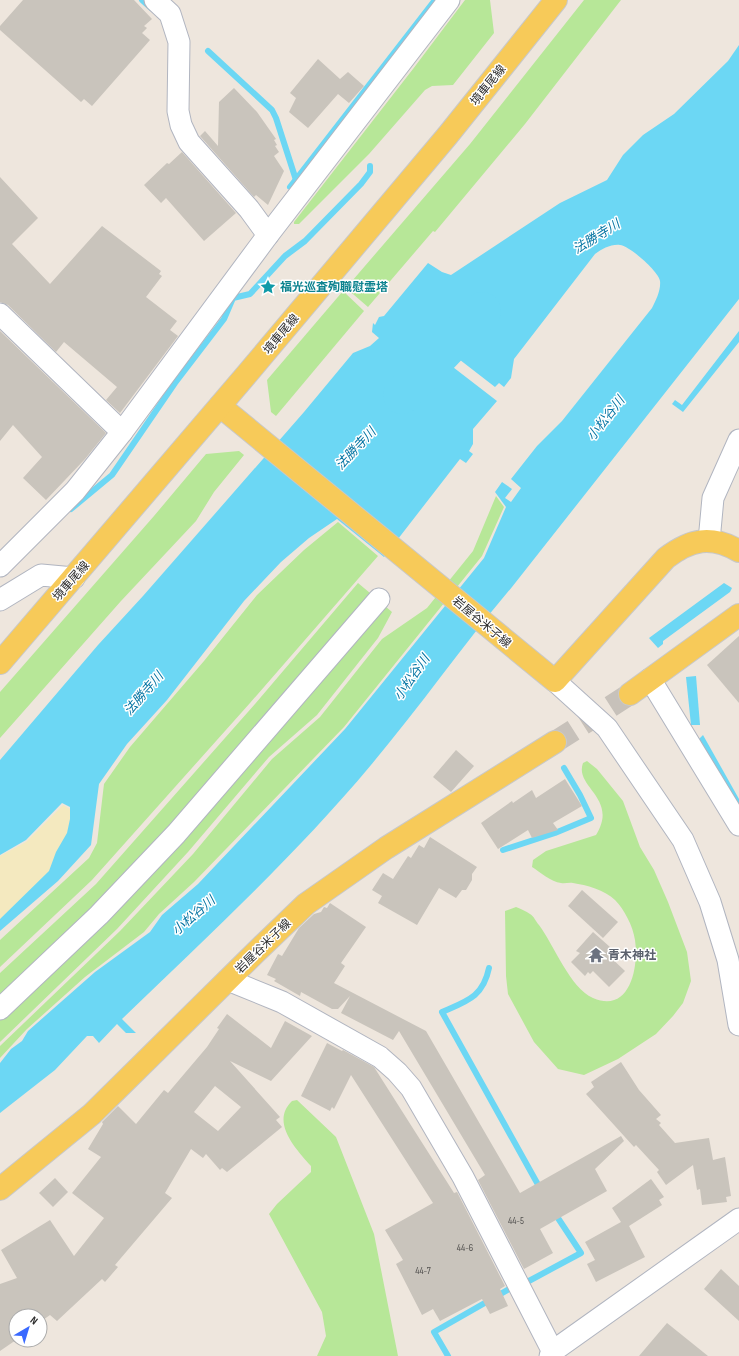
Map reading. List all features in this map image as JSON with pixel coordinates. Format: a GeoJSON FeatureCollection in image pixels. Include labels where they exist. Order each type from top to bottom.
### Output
{"type":"FeatureCollection","features":[{"type":"Feature","properties":{"kind":"main road","name":"境車尾線"},"geometry":{"type":"LineString","coordinates":[[0,663],[220,406],[448,135],[549,2]]}},
{"type":"Feature","properties":{"kind":"main road","name":"岩屋谷米子線"},"geometry":{"type":"LineString","coordinates":[[220,406],[555,681]]}},
{"type":"Feature","properties":{"kind":"main road"},"geometry":{"type":"LineString","coordinates":[[555,681],[666,558],[679,548],[694,542],[709,541],[725,543],[739,551]]}},
{"type":"Feature","properties":{"kind":"main road"},"geometry":{"type":"LineString","coordinates":[[630,694],[739,614]]}},
{"type":"Feature","properties":{"kind":"main road","name":"岩屋谷米子線"},"geometry":{"type":"LineString","coordinates":[[0,1189],[92,1114],[306,904],[386,848],[555,742]]}},
{"type":"Feature","properties":{"kind":"street"},"geometry":{"type":"LineString","coordinates":[[155,0],[170,14],[179,42],[178,111],[181,126],[189,142],[249,209],[268,235]]}},
{"type":"Feature","properties":{"kind":"street"},"geometry":{"type":"LineString","coordinates":[[0,566],[75,491],[122,432],[268,235],[449,0]]}},
{"type":"Feature","properties":{"kind":"street"},"geometry":{"type":"LineString","coordinates":[[0,314],[122,432]]}},
{"type":"Feature","properties":{"kind":"street"},"geometry":{"type":"LineString","coordinates":[[709,541],[713,498],[739,440]]}},
{"type":"Feature","properties":{"kind":"street"},"geometry":{"type":"LineString","coordinates":[[0,600],[41,575],[74,578]]}},
{"type":"Feature","properties":{"kind":"street"},"geometry":{"type":"LineString","coordinates":[[0,1009],[99,915],[176,834],[379,599]]}},
{"type":"Feature","properties":{"kind":"street"},"geometry":{"type":"LineString","coordinates":[[650,679],[739,825]]}},
{"type":"Feature","properties":{"kind":"street"},"geometry":{"type":"LineString","coordinates":[[555,681],[607,728],[683,840],[710,902],[728,960],[739,1025]]}},
{"type":"Feature","properties":{"kind":"street"},"geometry":{"type":"LineString","coordinates":[[228,980],[282,1002],[380,1057],[397,1072],[411,1088],[463,1177],[552,1354],[739,1219]]}},
{"type":"Feature","properties":{"kind":"green space"},"geometry":{"type":"Polygon","coordinates":[[[465,0],[490,0],[494,33],[453,85],[432,86],[425,90],[369,154],[299,224],[294,224],[294,222],[465,0]]]}},
{"type":"Feature","properties":{"kind":"green space"},"geometry":{"type":"Polygon","coordinates":[[[584,0],[621,0],[525,124],[435,232],[433,231],[368,307],[346,288],[470,144],[584,0]]]}},
{"type":"Feature","properties":{"kind":"green space"},"geometry":{"type":"Polygon","coordinates":[[[343,291],[364,311],[276,416],[271,412],[267,380],[343,291]]]}},
{"type":"Feature","properties":{"kind":"green space"},"geometry":{"type":"Polygon","coordinates":[[[239,451],[244,455],[214,492],[196,521],[121,601],[0,738],[0,692],[154,516],[206,454],[239,451]]]}},
{"type":"Feature","properties":{"kind":"green space"},"geometry":{"type":"Polygon","coordinates":[[[496,496],[504,507],[482,556],[344,727],[194,882],[159,914],[144,932],[85,977],[27,1029],[0,1058],[0,1046],[120,931],[193,854],[272,759],[320,717],[382,639],[427,608],[473,551],[496,496]]]}},
{"type":"Feature","properties":{"kind":"green space"},"geometry":{"type":"Polygon","coordinates":[[[338,522],[378,556],[250,703],[92,880],[0,967],[0,940],[89,858],[97,843],[104,784],[130,747],[204,661],[257,595],[304,550],[338,522]]]}},
{"type":"Feature","properties":{"kind":"green space"},"geometry":{"type":"Polygon","coordinates":[[[358,583],[370,593],[169,835],[0,999],[0,973],[96,884],[255,704],[358,583]]]}},
{"type":"Feature","properties":{"kind":"green space"},"geometry":{"type":"Polygon","coordinates":[[[385,606],[392,612],[378,638],[317,715],[269,757],[188,852],[117,929],[0,1042],[0,1020],[359,638],[385,606]]]}},
{"type":"Feature","properties":{"kind":"green space"},"geometry":{"type":"Polygon","coordinates":[[[587,761],[597,769],[623,801],[640,847],[654,870],[687,952],[691,981],[683,1003],[656,1034],[618,1059],[584,1075],[558,1069],[534,1042],[508,994],[506,976],[505,911],[516,907],[533,916],[545,933],[570,976],[585,993],[593,998],[606,1001],[616,999],[624,994],[633,974],[636,951],[634,935],[625,913],[615,900],[606,893],[578,884],[557,882],[532,867],[533,860],[546,851],[596,835],[602,822],[602,812],[600,802],[584,779],[582,771],[583,763],[587,761]]]}},
{"type":"Feature","properties":{"kind":"green space"},"geometry":{"type":"Polygon","coordinates":[[[297,1100],[336,1137],[374,1234],[398,1356],[317,1356],[326,1336],[322,1312],[269,1214],[277,1204],[311,1172],[311,1166],[293,1144],[284,1126],[286,1109],[292,1101],[297,1100]]]}},
{"type":"Feature","properties":{"kind":"sand"},"geometry":{"type":"Polygon","coordinates":[[[63,805],[70,809],[70,820],[67,835],[49,873],[0,920],[0,856],[26,842],[63,805]]]}},
{"type":"Feature","properties":{"kind":"water","name":"小松谷川"},"geometry":{"type":"Polygon","coordinates":[[[739,45],[739,299],[476,631],[407,721],[342,799],[281,864],[218,927],[122,1019],[136,1033],[126,1033],[117,1024],[99,1043],[93,1036],[87,1036],[55,1070],[0,1113],[0,1063],[11,1049],[22,1041],[28,1031],[95,972],[150,932],[162,915],[198,884],[345,729],[484,558],[506,507],[495,492],[502,482],[512,489],[505,498],[511,502],[521,488],[511,479],[537,446],[562,421],[652,308],[660,288],[660,281],[655,272],[637,254],[625,246],[613,245],[595,254],[514,359],[511,378],[504,387],[499,383],[495,387],[442,346],[436,354],[497,401],[473,429],[473,444],[469,451],[473,454],[466,463],[460,459],[384,557],[337,519],[309,538],[281,562],[244,601],[167,700],[127,744],[99,784],[91,845],[58,881],[0,931],[0,919],[49,871],[56,852],[67,833],[70,819],[70,807],[62,803],[26,840],[0,855],[0,760],[98,645],[143,596],[304,412],[353,353],[370,346],[379,338],[372,332],[373,323],[375,325],[379,317],[384,316],[428,263],[442,272],[451,275],[560,203],[607,180],[623,155],[643,135],[674,114],[728,61],[739,45]]]}},
{"type":"Feature","properties":{"kind":"water"},"geometry":{"type":"Polygon","coordinates":[[[739,331],[739,342],[683,412],[672,404],[675,400],[682,405],[739,331]]]}},
{"type":"Feature","properties":{"kind":"water"},"geometry":{"type":"Polygon","coordinates":[[[724,583],[732,588],[730,592],[663,641],[663,644],[658,648],[649,638],[724,583]]]}},
{"type":"Feature","properties":{"kind":"water"},"geometry":{"type":"Polygon","coordinates":[[[696,676],[700,725],[691,725],[686,677],[696,676]]]}},
{"type":"Feature","properties":{"kind":"water"},"geometry":{"type":"Polygon","coordinates":[[[703,735],[739,799],[739,810],[699,739],[703,735]]]}},
{"type":"Feature","properties":{"kind":"pier"},"geometry":{"type":"Polygon","coordinates":[[[739,300],[739,302],[637,431],[739,300]]]}},
{"type":"Feature","properties":{"kind":"pier"},"geometry":{"type":"Polygon","coordinates":[[[737,329],[739,329],[682,404],[675,399],[671,404],[675,398],[681,403],[737,329]]]}},
{"type":"Feature","properties":{"kind":"pier"},"geometry":{"type":"Polygon","coordinates":[[[671,404],[684,414],[671,406],[671,404]]]}},
{"type":"Feature","properties":{"kind":"building"},"geometry":{"type":"Polygon","coordinates":[[[23,0],[134,0],[152,19],[144,26],[147,28],[142,33],[150,40],[92,106],[84,99],[81,102],[0,30],[0,26],[23,0]]]}},
{"type":"Feature","properties":{"kind":"building"},"geometry":{"type":"Polygon","coordinates":[[[318,59],[340,79],[348,72],[364,86],[349,103],[338,94],[308,128],[289,112],[296,98],[290,93],[318,59]]]}},
{"type":"Feature","properties":{"kind":"building"},"geometry":{"type":"Polygon","coordinates":[[[234,88],[257,112],[276,139],[274,140],[277,145],[275,146],[279,152],[274,156],[284,171],[268,205],[256,195],[254,197],[200,136],[205,131],[218,146],[219,102],[234,88]]]}},
{"type":"Feature","properties":{"kind":"building"},"geometry":{"type":"Polygon","coordinates":[[[182,152],[236,213],[204,241],[166,198],[161,203],[144,185],[167,163],[169,164],[182,152]]]}},
{"type":"Feature","properties":{"kind":"building"},"geometry":{"type":"Polygon","coordinates":[[[0,177],[38,218],[12,244],[50,284],[102,226],[161,271],[159,274],[162,276],[146,297],[177,321],[170,330],[178,336],[120,413],[106,400],[117,387],[64,342],[56,352],[8,305],[0,302],[0,177]]]}},
{"type":"Feature","properties":{"kind":"building"},"geometry":{"type":"Polygon","coordinates":[[[0,331],[106,433],[85,459],[46,500],[23,478],[42,457],[13,425],[0,441],[0,331]]]}},
{"type":"Feature","properties":{"kind":"building"},"geometry":{"type":"Polygon","coordinates":[[[739,636],[739,703],[707,665],[739,636]]]}},
{"type":"Feature","properties":{"kind":"building"},"geometry":{"type":"Polygon","coordinates":[[[456,750],[474,766],[451,792],[433,777],[456,750]]]}},
{"type":"Feature","properties":{"kind":"building"},"geometry":{"type":"Polygon","coordinates":[[[565,779],[582,806],[553,823],[558,830],[532,838],[528,830],[498,849],[481,823],[512,801],[513,803],[532,790],[536,798],[565,779]]]}},
{"type":"Feature","properties":{"kind":"building"},"geometry":{"type":"Polygon","coordinates":[[[430,837],[477,867],[472,874],[472,880],[466,890],[462,890],[456,898],[439,888],[417,925],[378,903],[382,896],[372,890],[383,873],[393,879],[408,856],[411,858],[419,845],[424,848],[430,837]]]}},
{"type":"Feature","properties":{"kind":"building"},"geometry":{"type":"Polygon","coordinates":[[[582,890],[618,922],[603,938],[568,906],[582,890]]]}},
{"type":"Feature","properties":{"kind":"building"},"geometry":{"type":"Polygon","coordinates":[[[330,903],[366,927],[341,963],[345,966],[334,983],[426,1031],[520,1193],[621,1136],[624,1141],[595,1169],[607,1191],[540,1229],[553,1253],[524,1269],[478,1180],[485,1175],[399,1031],[393,1040],[341,1013],[350,996],[338,1009],[332,1009],[301,992],[300,996],[274,981],[276,979],[267,975],[278,954],[282,956],[299,928],[314,914],[321,912],[324,907],[327,908],[330,903]]]}},
{"type":"Feature","properties":{"kind":"building"},"geometry":{"type":"Polygon","coordinates":[[[593,932],[610,947],[607,950],[610,953],[608,955],[625,971],[609,987],[593,971],[590,974],[588,972],[585,976],[571,962],[580,953],[576,951],[593,932]]]}},
{"type":"Feature","properties":{"kind":"building"},"geometry":{"type":"Polygon","coordinates":[[[227,1014],[271,1048],[285,1021],[312,1036],[271,1081],[230,1061],[280,1117],[276,1120],[282,1127],[227,1172],[222,1168],[220,1170],[206,1154],[203,1158],[191,1149],[165,1193],[172,1198],[115,1265],[118,1267],[105,1282],[102,1279],[57,1321],[50,1315],[48,1316],[48,1308],[8,1308],[8,1346],[0,1351],[0,1284],[17,1278],[1,1250],[50,1220],[74,1256],[104,1218],[72,1193],[101,1157],[88,1149],[103,1124],[102,1122],[118,1106],[136,1124],[164,1090],[168,1093],[207,1047],[219,1029],[217,1028],[227,1014]],[[215,1086],[194,1112],[218,1131],[241,1107],[215,1086]]]}},
{"type":"Feature","properties":{"kind":"building"},"geometry":{"type":"Polygon","coordinates":[[[327,1043],[374,1067],[454,1193],[457,1192],[505,1286],[500,1289],[508,1306],[490,1314],[482,1299],[440,1321],[433,1309],[422,1315],[396,1264],[403,1260],[385,1230],[433,1203],[351,1075],[334,1109],[332,1107],[330,1111],[301,1096],[327,1043]]]}},
{"type":"Feature","properties":{"kind":"building"},"geometry":{"type":"Polygon","coordinates":[[[621,1062],[639,1090],[661,1115],[656,1119],[661,1123],[659,1125],[675,1143],[709,1138],[713,1160],[725,1157],[731,1196],[726,1197],[727,1202],[702,1205],[700,1189],[697,1190],[693,1165],[666,1185],[657,1172],[659,1170],[636,1145],[634,1147],[586,1094],[594,1087],[591,1082],[621,1062]]]}},
{"type":"Feature","properties":{"kind":"building"},"geometry":{"type":"Polygon","coordinates":[[[55,1178],[68,1192],[53,1207],[39,1193],[55,1178]]]}},
{"type":"Feature","properties":{"kind":"building"},"geometry":{"type":"Polygon","coordinates":[[[651,1179],[664,1197],[659,1200],[662,1205],[629,1226],[645,1257],[596,1282],[587,1264],[595,1260],[585,1242],[621,1222],[612,1208],[651,1179]]]}},
{"type":"Feature","properties":{"kind":"building"},"geometry":{"type":"Polygon","coordinates":[[[721,1269],[739,1286],[739,1321],[704,1289],[721,1269]]]}},
{"type":"Feature","properties":{"kind":"building"},"geometry":{"type":"Polygon","coordinates":[[[667,1323],[708,1356],[639,1356],[667,1323]]]}},
{"type":"Feature","properties":{"kind":"waterway"},"geometry":{"type":"LineString","coordinates":[[142,0],[151,8]]}},
{"type":"Feature","properties":{"kind":"waterway"},"geometry":{"type":"LineString","coordinates":[[290,187],[435,0]]}},
{"type":"Feature","properties":{"kind":"waterway"},"geometry":{"type":"LineString","coordinates":[[208,51],[272,110],[296,180]]}},
{"type":"Feature","properties":{"kind":"waterway"},"geometry":{"type":"LineString","coordinates":[[71,509],[112,475],[175,383],[224,319],[233,298],[250,294],[285,256],[305,241],[361,184],[370,172],[370,166]]}},
{"type":"Feature","properties":{"kind":"waterway","name":"法勝寺川"},"geometry":{"type":"LineString","coordinates":[[402,395],[482,311]]}},
{"type":"Feature","properties":{"kind":"waterway"},"geometry":{"type":"LineString","coordinates":[[503,850],[555,833],[591,818],[580,795],[564,768]]}},
{"type":"Feature","properties":{"kind":"waterway"},"geometry":{"type":"LineString","coordinates":[[489,968],[483,986],[473,997],[442,1012],[541,1190]]}},
{"type":"Feature","properties":{"kind":"waterway"},"geometry":{"type":"LineString","coordinates":[[527,1282],[581,1253],[554,1212]]}},
{"type":"Feature","properties":{"kind":"waterway"},"geometry":{"type":"LineString","coordinates":[[448,1356],[434,1332],[509,1289]]}},
{"type":"Feature","properties":{"kind":"tunnel"},"geometry":{"type":"LineString","coordinates":[[555,742],[630,694]]}},
{"type":"Feature","properties":{"kind":"place","name":"福光巡査殉職慰霊塔"},"geometry":{"type":"Point","coordinates":[268,287]}},
{"type":"Feature","properties":{"kind":"place","name":"青木神社"},"geometry":{"type":"Point","coordinates":[596,955]}}]}
